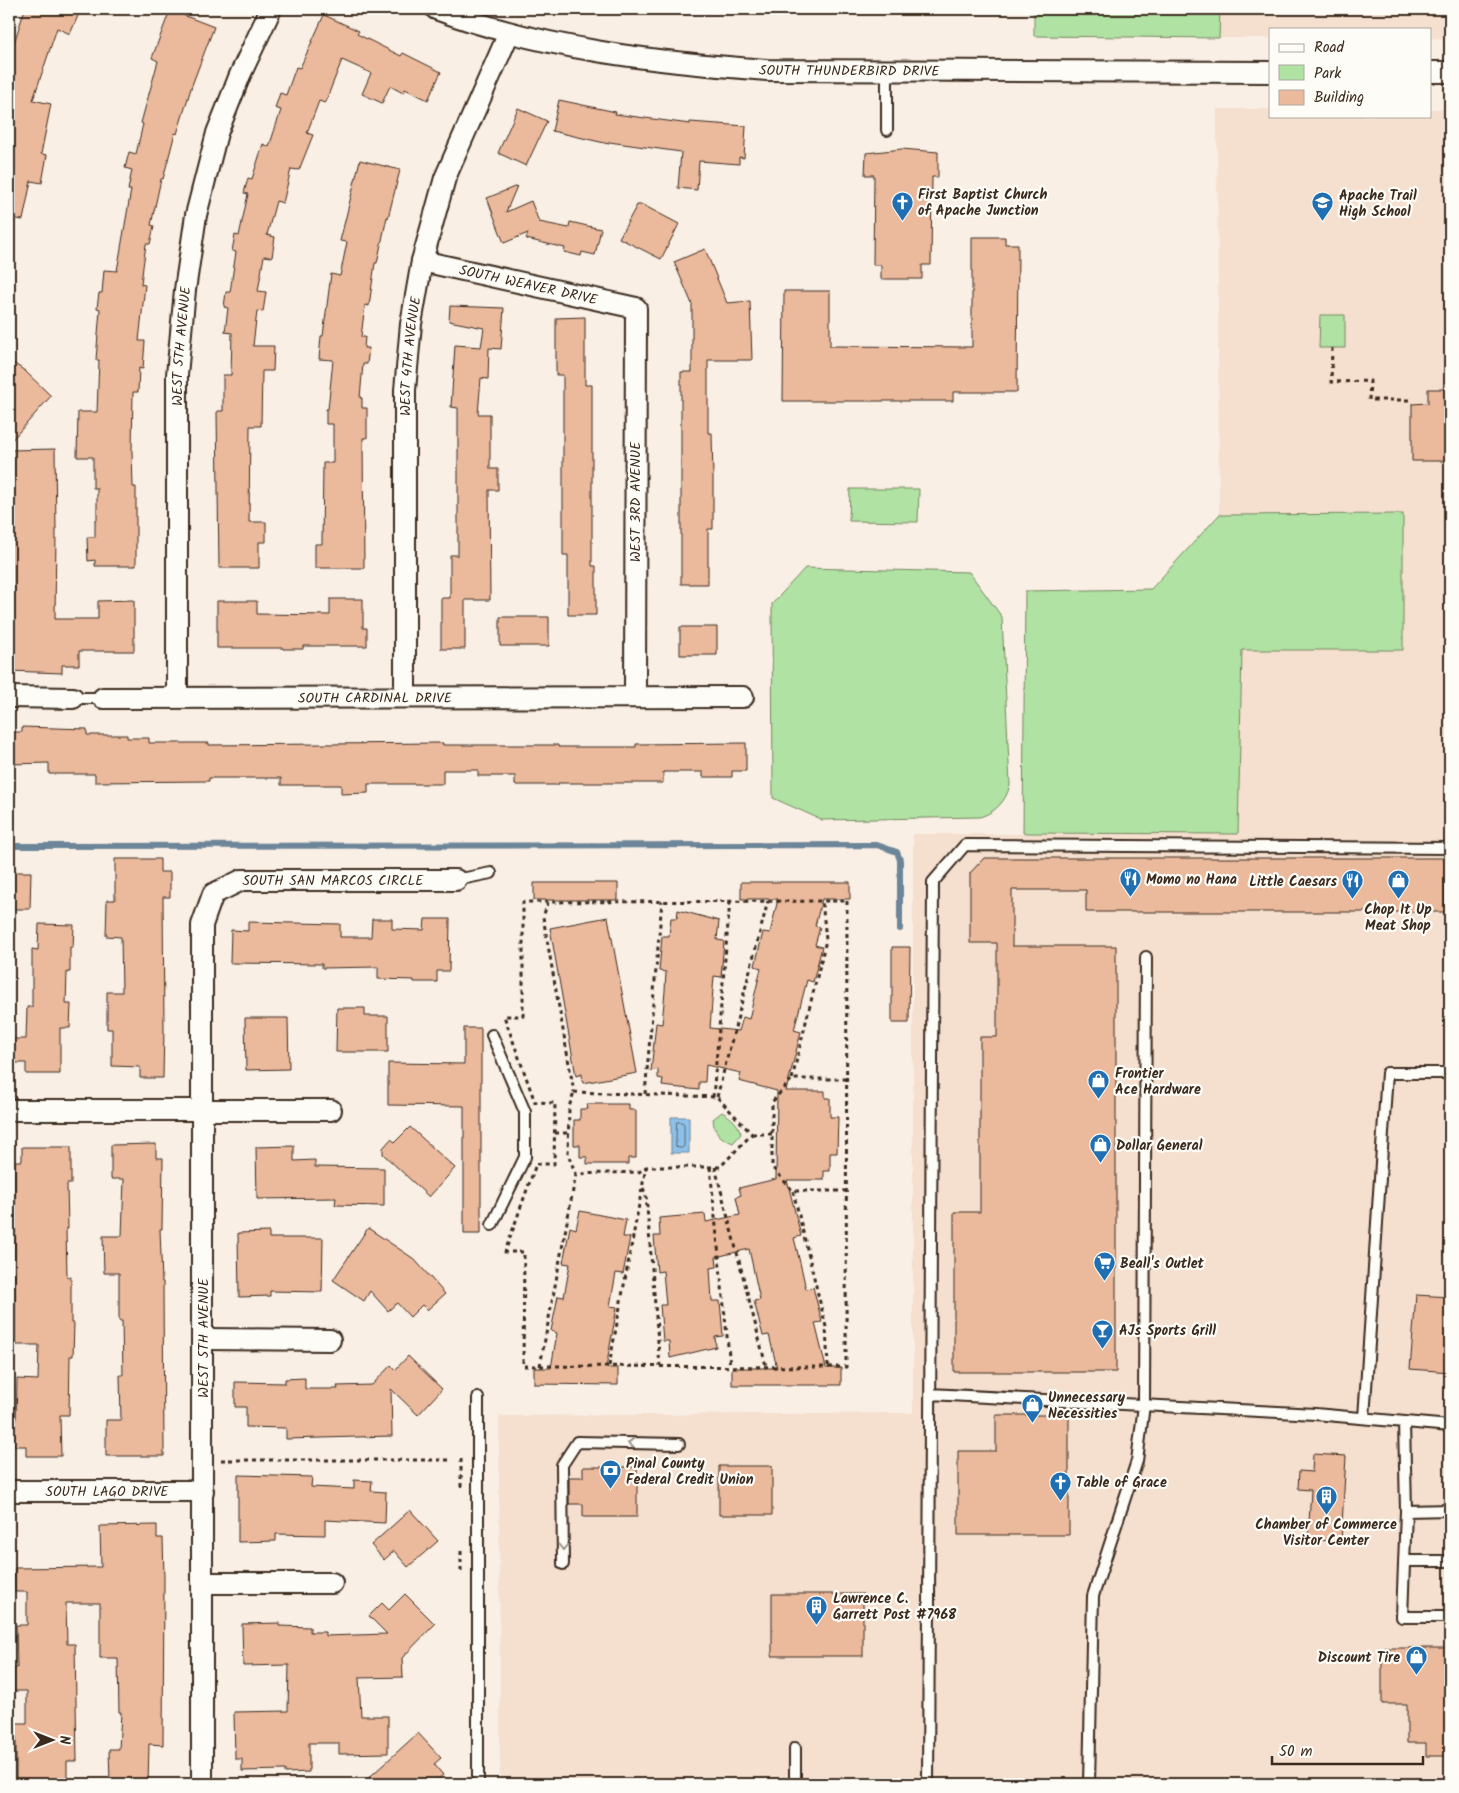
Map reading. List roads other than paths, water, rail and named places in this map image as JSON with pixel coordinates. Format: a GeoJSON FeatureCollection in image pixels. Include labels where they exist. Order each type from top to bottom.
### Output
{"type":"FeatureCollection","features":[{"type":"Feature","properties":{"kind":"street","name":"WEST 5TH AVENUE"},"geometry":{"type":"LineString","coordinates":[[177,697],[177,374],[185,290],[196,215],[218,133],[240,76],[271,9]]}},
{"type":"Feature","properties":{"kind":"street","name":"SOUTH THUNDERBIRD DRIVE"},"geometry":{"type":"LineString","coordinates":[[436,9],[509,33],[629,56],[692,64],[767,70],[887,72],[1269,72]]}},
{"type":"Feature","properties":{"kind":"street","name":"WEST 4TH AVENUE"},"geometry":{"type":"LineString","coordinates":[[405,696],[405,390],[411,324],[422,261],[445,178],[509,33]]}},
{"type":"Feature","properties":{"kind":"street"},"geometry":{"type":"LineString","coordinates":[[1432,72],[1450,72]]}},
{"type":"Feature","properties":{"kind":"street","name":"SOUTH WEAVER DRIVE"},"geometry":{"type":"LineString","coordinates":[[422,261],[636,308]]}},
{"type":"Feature","properties":{"kind":"street","name":"WEST 3RD AVENUE"},"geometry":{"type":"LineString","coordinates":[[635,696],[636,308]]}},
{"type":"Feature","properties":{"kind":"street","name":"SOUTH CARDINAL DRIVE"},"geometry":{"type":"LineString","coordinates":[[103,698],[405,696],[743,697]]}},
{"type":"Feature","properties":{"kind":"street","name":"SOUTH CARDINAL DRIVE"},"geometry":{"type":"LineString","coordinates":[[9,697],[73,698]]}},
{"type":"Feature","properties":{"kind":"street","name":"SOUTH SAN MARCOS CIRCLE"},"geometry":{"type":"LineString","coordinates":[[213,894],[242,880],[456,880]]}},
{"type":"Feature","properties":{"kind":"street","name":"WEST 5TH AVENUE"},"geometry":{"type":"LineString","coordinates":[[202,1784],[204,1491],[202,925],[213,894]]}},
{"type":"Feature","properties":{"kind":"street"},"geometry":{"type":"LineString","coordinates":[[9,1110],[331,1110]]}},
{"type":"Feature","properties":{"kind":"street"},"geometry":{"type":"LineString","coordinates":[[203,1339],[330,1340]]}},
{"type":"Feature","properties":{"kind":"street","name":"SOUTH LAGO DRIVE"},"geometry":{"type":"LineString","coordinates":[[9,1491],[204,1491]]}},
{"type":"Feature","properties":{"kind":"street"},"geometry":{"type":"LineString","coordinates":[[203,1583],[332,1583]]}},
{"type":"Feature","properties":{"kind":"lane"},"geometry":{"type":"LineString","coordinates":[[887,72],[887,130]]}},
{"type":"Feature","properties":{"kind":"lane","name":"SOUTH CARDINAL DRIVE"},"geometry":{"type":"LineString","coordinates":[[73,698],[103,698]]}},
{"type":"Feature","properties":{"kind":"lane"},"geometry":{"type":"LineString","coordinates":[[928,1784],[933,882],[965,844],[1450,848]]}},
{"type":"Feature","properties":{"kind":"lane"},"geometry":{"type":"LineString","coordinates":[[456,880],[491,873]]}},
{"type":"Feature","properties":{"kind":"lane"},"geometry":{"type":"LineString","coordinates":[[1089,1784],[1093,1596],[1137,1461],[1144,1405],[1146,957]]}},
{"type":"Feature","properties":{"kind":"lane"},"geometry":{"type":"LineString","coordinates":[[492,1035],[525,1112],[525,1157],[492,1225]]}},
{"type":"Feature","properties":{"kind":"lane"},"geometry":{"type":"LineString","coordinates":[[1364,1418],[1387,1073],[1450,1073]]}},
{"type":"Feature","properties":{"kind":"lane"},"geometry":{"type":"LineString","coordinates":[[930,1394],[1306,1413],[1450,1426]]}},
{"type":"Feature","properties":{"kind":"lane"},"geometry":{"type":"LineString","coordinates":[[478,1398],[478,1784]]}},
{"type":"Feature","properties":{"kind":"lane"},"geometry":{"type":"LineString","coordinates":[[1404,1422],[1406,1511],[1402,1617],[1450,1617]]}},
{"type":"Feature","properties":{"kind":"lane"},"geometry":{"type":"LineString","coordinates":[[563,1564],[562,1465],[577,1442],[679,1444]]}},
{"type":"Feature","properties":{"kind":"lane"},"geometry":{"type":"LineString","coordinates":[[1406,1511],[1450,1510]]}},
{"type":"Feature","properties":{"kind":"lane"},"geometry":{"type":"LineString","coordinates":[[1405,1561],[1450,1561]]}},
{"type":"Feature","properties":{"kind":"lane"},"geometry":{"type":"LineString","coordinates":[[795,1748],[795,1784]]}},
{"type":"Feature","properties":{"kind":"water"},"geometry":{"type":"Polygon","coordinates":[[[671,1117],[689,1117],[689,1153],[671,1153],[671,1117]]]}},
{"type":"Feature","properties":{"kind":"waterway"},"geometry":{"type":"LineString","coordinates":[[9,846],[877,845],[897,852],[900,860],[900,929]]}},
{"type":"Feature","properties":{"kind":"place","name":"First Baptist Church of Apache Junction"},"geometry":{"type":"Point","coordinates":[902,221]}},
{"type":"Feature","properties":{"kind":"place","name":"Apache Trail High School"},"geometry":{"type":"Point","coordinates":[1323,222]}},
{"type":"Feature","properties":{"kind":"place","name":"Momo no Hana"},"geometry":{"type":"Point","coordinates":[1130,898]}},
{"type":"Feature","properties":{"kind":"place","name":"Little Caesars"},"geometry":{"type":"Point","coordinates":[1353,900]}},
{"type":"Feature","properties":{"kind":"place","name":"Chop It Up Meat Shop"},"geometry":{"type":"Point","coordinates":[1398,900]}},
{"type":"Feature","properties":{"kind":"place","name":"Frontier Ace Hardware"},"geometry":{"type":"Point","coordinates":[1099,1100]}},
{"type":"Feature","properties":{"kind":"place","name":"Dollar General"},"geometry":{"type":"Point","coordinates":[1100,1164]}},
{"type":"Feature","properties":{"kind":"place","name":"Beall's Outlet"},"geometry":{"type":"Point","coordinates":[1104,1282]}},
{"type":"Feature","properties":{"kind":"place","name":"AJs Sports Grill"},"geometry":{"type":"Point","coordinates":[1103,1349]}},
{"type":"Feature","properties":{"kind":"place","name":"Unnecessary Necessities"},"geometry":{"type":"Point","coordinates":[1032,1424]}},
{"type":"Feature","properties":{"kind":"place","name":"Pinal County Federal Credit Union"},"geometry":{"type":"Point","coordinates":[610,1490]}},
{"type":"Feature","properties":{"kind":"place","name":"Table of Grace"},"geometry":{"type":"Point","coordinates":[1060,1501]}},
{"type":"Feature","properties":{"kind":"place","name":"Chamber of Commerce Visitor Center"},"geometry":{"type":"Point","coordinates":[1326,1515]}},
{"type":"Feature","properties":{"kind":"place","name":"Lawrence C. Garrett Post #7968"},"geometry":{"type":"Point","coordinates":[817,1625]}},
{"type":"Feature","properties":{"kind":"place","name":"Discount Tire"},"geometry":{"type":"Point","coordinates":[1416,1676]}}]}
